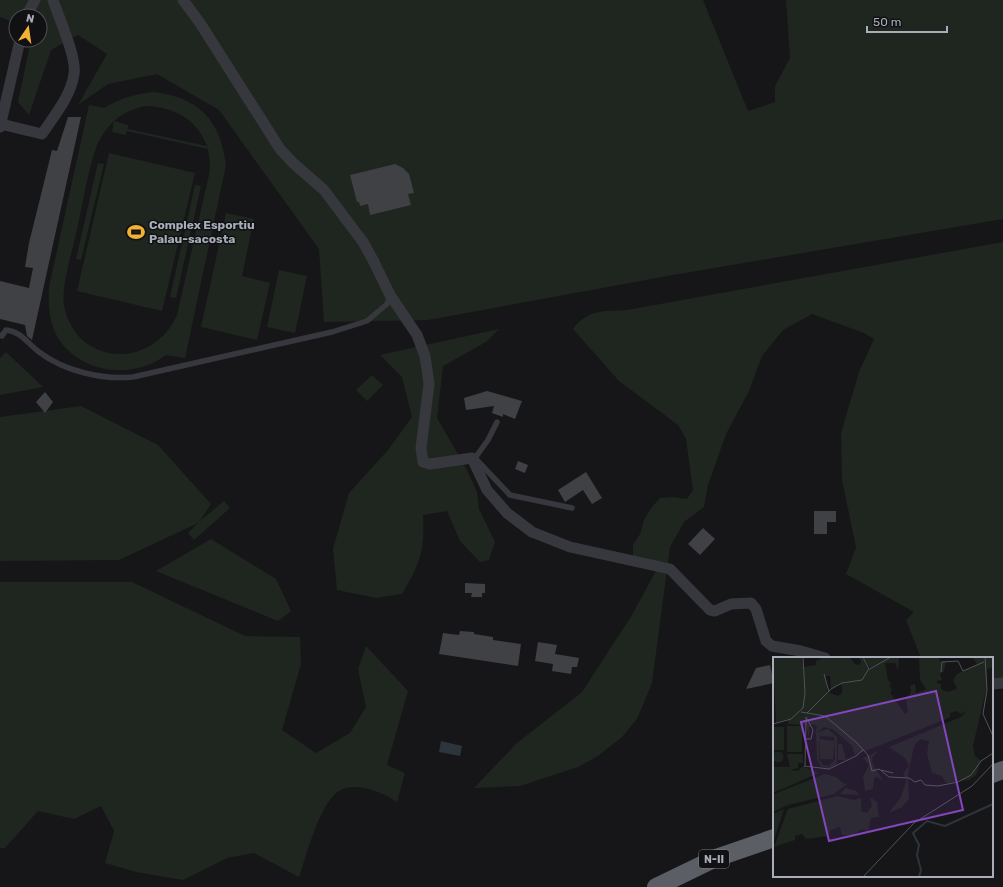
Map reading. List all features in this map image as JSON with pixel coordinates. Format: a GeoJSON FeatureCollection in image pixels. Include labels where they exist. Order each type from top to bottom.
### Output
{"type":"FeatureCollection","features":[{"type":"Feature","properties":{"kind":"highway"},"geometry":{"type":"LineString","coordinates":[[993,774],[1003,770]]}},
{"type":"Feature","properties":{"kind":"highway","name":"N-II"},"geometry":{"type":"LineString","coordinates":[[656,887],[716,858],[773,838]]}},
{"type":"Feature","properties":{"kind":"street"},"geometry":{"type":"LineString","coordinates":[[18,48],[0,126],[42,134],[66,97],[75,74],[73,57],[53,0]]}},
{"type":"Feature","properties":{"kind":"street"},"geometry":{"type":"LineString","coordinates":[[182,0],[200,23],[280,149],[293,163],[324,190],[362,242],[390,294],[418,335],[425,356],[429,384],[421,448],[423,462],[430,464],[474,458],[487,490],[506,513],[532,532],[570,547],[670,570],[710,610],[714,611],[731,604],[751,603],[756,609],[764,637],[772,646],[801,651],[822,657]]}},
{"type":"Feature","properties":{"kind":"street"},"geometry":{"type":"LineString","coordinates":[[993,684],[1003,683]]}},
{"type":"Feature","properties":{"kind":"lane"},"geometry":{"type":"LineString","coordinates":[[0,335],[2,336],[6,330],[16,331],[39,352],[56,362],[77,370],[111,378],[127,377],[332,332],[367,321],[387,304],[390,294]]}},
{"type":"Feature","properties":{"kind":"lane"},"geometry":{"type":"LineString","coordinates":[[497,422],[488,440],[474,458],[510,495],[572,508]]}},
{"type":"Feature","properties":{"kind":"shaded area"},"geometry":{"type":"Polygon","coordinates":[[[0,0],[703,0],[748,111],[775,102],[775,86],[790,58],[786,0],[1003,0],[1003,219],[673,275],[428,320],[324,322],[319,249],[219,110],[157,74],[108,84],[78,105],[107,54],[78,35],[51,50],[29,115],[18,102],[29,48],[48,48],[48,8],[8,8],[8,20],[0,17],[0,0]]]}},
{"type":"Feature","properties":{"kind":"shaded area"},"geometry":{"type":"Polygon","coordinates":[[[154,92],[170,95],[184,100],[205,114],[219,135],[226,165],[185,358],[166,355],[153,363],[138,368],[123,370],[108,369],[94,366],[80,359],[68,350],[58,338],[50,313],[49,287],[89,105],[104,108],[122,99],[154,92]],[[146,106],[137,108],[129,111],[114,121],[128,125],[128,129],[207,146],[197,128],[191,122],[183,116],[166,109],[146,106]],[[114,121],[101,137],[94,155],[68,265],[64,287],[64,305],[71,325],[83,340],[98,350],[115,354],[133,353],[150,346],[165,333],[177,315],[209,175],[210,163],[208,149],[127,131],[126,135],[112,132],[114,121]]]}},
{"type":"Feature","properties":{"kind":"shaded area","name":"Complex Esportiu Palau-sacosta"},"geometry":{"type":"Polygon","coordinates":[[[109,153],[195,173],[162,311],[77,291],[109,153]]]}},
{"type":"Feature","properties":{"kind":"shaded area"},"geometry":{"type":"Polygon","coordinates":[[[98,163],[104,164],[81,260],[76,259],[98,163]]]}},
{"type":"Feature","properties":{"kind":"shaded area"},"geometry":{"type":"Polygon","coordinates":[[[195,185],[201,186],[176,298],[170,297],[195,185]]]}},
{"type":"Feature","properties":{"kind":"shaded area"},"geometry":{"type":"Polygon","coordinates":[[[226,213],[254,219],[242,276],[270,283],[257,340],[201,327],[226,213]]]}},
{"type":"Feature","properties":{"kind":"shaded area"},"geometry":{"type":"Polygon","coordinates":[[[1003,242],[1003,683],[993,684],[993,657],[921,657],[906,620],[914,612],[846,574],[856,547],[842,480],[841,433],[859,372],[874,339],[864,333],[812,314],[783,330],[762,356],[749,391],[726,434],[708,485],[704,507],[684,522],[670,547],[652,683],[637,719],[622,737],[598,756],[578,767],[520,786],[474,788],[517,743],[582,692],[632,615],[658,567],[633,561],[633,545],[640,534],[644,520],[651,508],[660,498],[672,497],[687,499],[693,490],[686,439],[678,425],[619,381],[573,329],[585,317],[591,314],[604,311],[627,310],[1003,242]]]}},
{"type":"Feature","properties":{"kind":"shaded area"},"geometry":{"type":"Polygon","coordinates":[[[279,270],[307,276],[295,333],[267,327],[279,270]]]}},
{"type":"Feature","properties":{"kind":"shaded area"},"geometry":{"type":"Polygon","coordinates":[[[499,329],[486,342],[443,366],[437,418],[468,472],[477,492],[479,509],[495,542],[489,560],[480,562],[460,541],[447,511],[423,515],[423,538],[420,556],[413,574],[402,594],[376,598],[337,590],[333,549],[349,493],[388,450],[412,417],[402,377],[380,355],[499,329]]]}},
{"type":"Feature","properties":{"kind":"shaded area"},"geometry":{"type":"Polygon","coordinates":[[[6,352],[43,387],[0,395],[0,358],[6,352]]]}},
{"type":"Feature","properties":{"kind":"shaded area"},"geometry":{"type":"Polygon","coordinates":[[[372,375],[383,385],[367,401],[356,390],[372,375]]]}},
{"type":"Feature","properties":{"kind":"shaded area"},"geometry":{"type":"Polygon","coordinates":[[[81,406],[158,445],[211,504],[199,522],[224,501],[230,508],[194,540],[188,533],[198,523],[119,560],[0,561],[0,417],[81,406]]]}},
{"type":"Feature","properties":{"kind":"shaded area"},"geometry":{"type":"Polygon","coordinates":[[[211,539],[276,579],[291,611],[278,621],[156,571],[211,539]]]}},
{"type":"Feature","properties":{"kind":"shaded area"},"geometry":{"type":"Polygon","coordinates":[[[0,582],[132,582],[245,636],[300,637],[301,664],[282,730],[316,753],[350,733],[366,707],[358,669],[366,646],[408,691],[387,765],[405,773],[397,802],[375,791],[357,787],[341,790],[334,795],[322,812],[299,877],[254,853],[227,858],[183,880],[136,872],[105,863],[114,831],[101,806],[74,819],[38,811],[5,848],[0,848],[0,582]]]}},
{"type":"Feature","properties":{"kind":"shaded area"},"geometry":{"type":"Polygon","coordinates":[[[441,741],[462,746],[460,756],[439,752],[441,741]]]}},
{"type":"Feature","properties":{"kind":"building"},"geometry":{"type":"Polygon","coordinates":[[[68,117],[81,117],[32,340],[27,336],[25,325],[0,319],[0,281],[29,288],[33,268],[25,267],[29,243],[52,150],[57,151],[68,117]]]}},
{"type":"Feature","properties":{"kind":"building"},"geometry":{"type":"Polygon","coordinates":[[[395,164],[403,168],[409,174],[414,193],[408,194],[411,205],[370,215],[368,204],[360,206],[359,202],[357,202],[350,175],[395,164]]]}},
{"type":"Feature","properties":{"kind":"building"},"geometry":{"type":"Polygon","coordinates":[[[487,391],[522,401],[515,419],[503,414],[503,417],[492,413],[494,406],[466,410],[464,398],[487,391]]]}},
{"type":"Feature","properties":{"kind":"building"},"geometry":{"type":"Polygon","coordinates":[[[45,392],[53,402],[45,413],[36,402],[45,392]]]}},
{"type":"Feature","properties":{"kind":"building"},"geometry":{"type":"Polygon","coordinates":[[[518,461],[528,465],[525,473],[515,469],[518,461]]]}},
{"type":"Feature","properties":{"kind":"building"},"geometry":{"type":"Polygon","coordinates":[[[586,472],[602,498],[592,504],[583,490],[565,502],[558,490],[586,472]]]}},
{"type":"Feature","properties":{"kind":"building"},"geometry":{"type":"Polygon","coordinates":[[[814,511],[836,511],[836,522],[827,522],[827,534],[814,534],[814,511]]]}},
{"type":"Feature","properties":{"kind":"building"},"geometry":{"type":"Polygon","coordinates":[[[703,528],[715,539],[700,555],[688,544],[703,528]]]}},
{"type":"Feature","properties":{"kind":"building"},"geometry":{"type":"Polygon","coordinates":[[[465,583],[485,584],[485,593],[482,593],[482,597],[471,597],[472,593],[465,593],[465,583]]]}},
{"type":"Feature","properties":{"kind":"building"},"geometry":{"type":"Polygon","coordinates":[[[460,631],[474,632],[474,634],[493,637],[493,640],[521,644],[518,666],[439,654],[443,633],[459,635],[460,631]]]}},
{"type":"Feature","properties":{"kind":"building"},"geometry":{"type":"Polygon","coordinates":[[[538,642],[557,645],[555,654],[579,658],[577,667],[572,667],[571,674],[552,671],[553,664],[535,661],[538,642]]]}},
{"type":"Feature","properties":{"kind":"building"},"geometry":{"type":"Polygon","coordinates":[[[770,665],[773,683],[746,689],[756,668],[770,665]]]}},
{"type":"Feature","properties":{"kind":"place","name":"Complex Esportiu Palau-sacosta"},"geometry":{"type":"Point","coordinates":[136,232]}}]}
